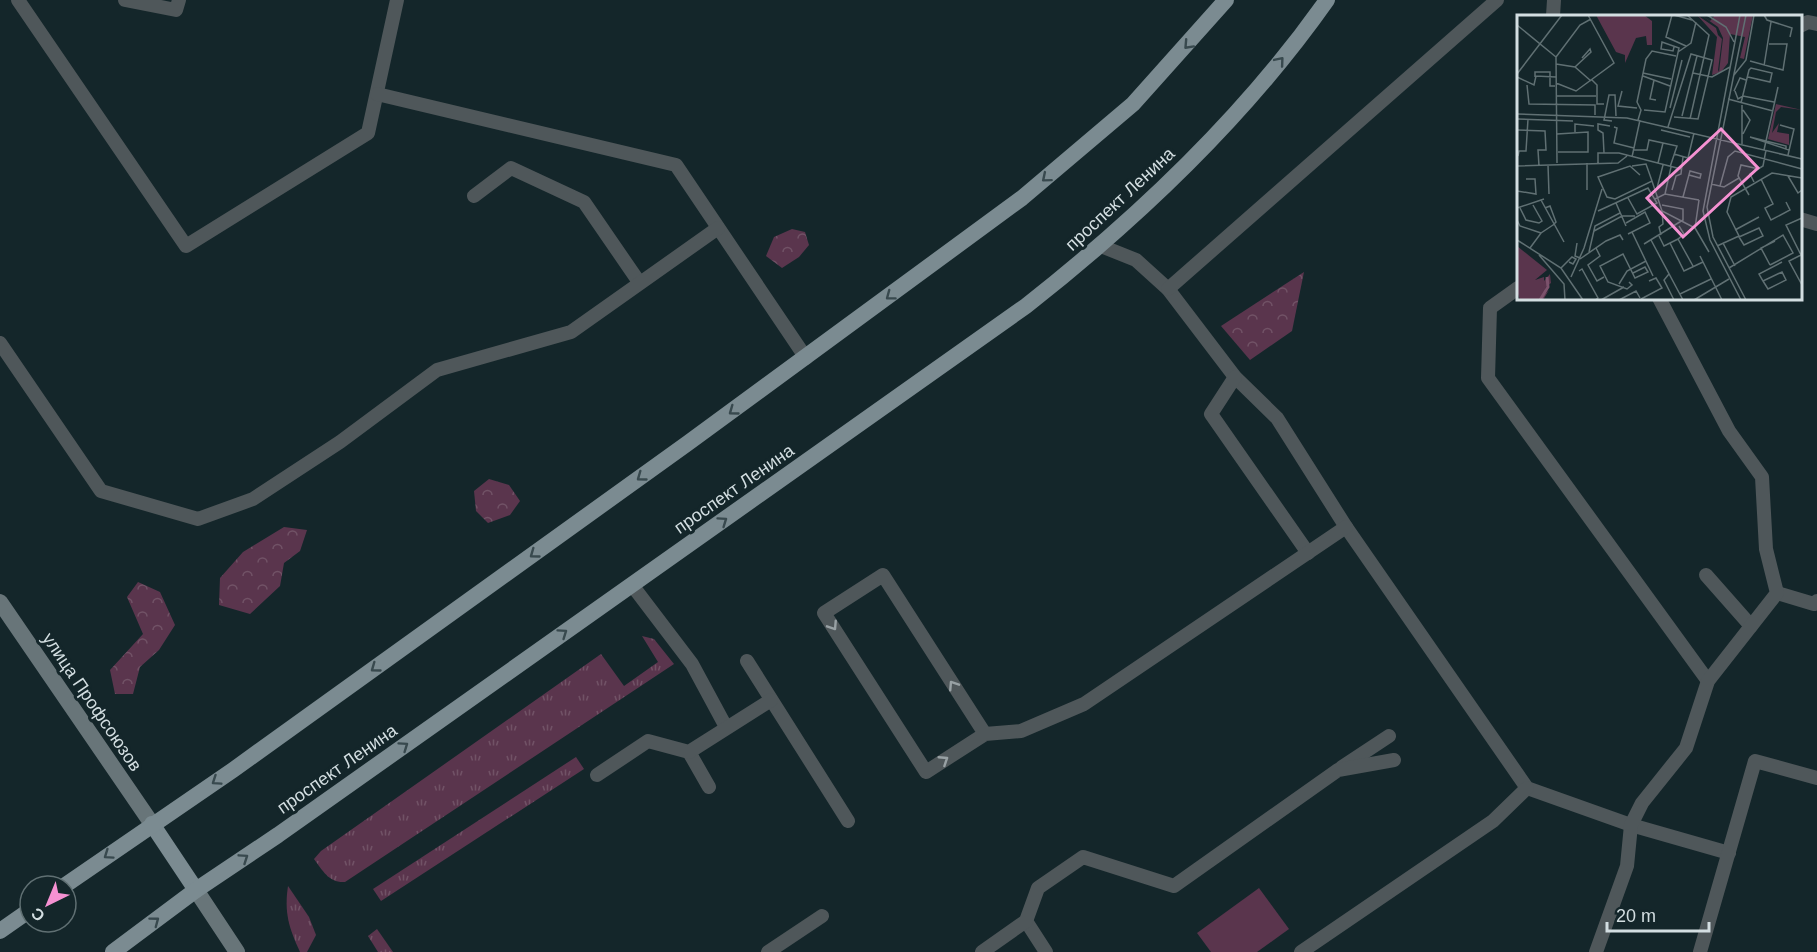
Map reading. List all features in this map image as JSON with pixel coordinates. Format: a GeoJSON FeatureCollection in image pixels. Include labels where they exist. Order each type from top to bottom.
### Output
{"type":"FeatureCollection","features":[{"type":"Feature","properties":{"kind":"main road"},"geometry":{"type":"LineString","coordinates":[[78,876],[243,763],[806,358],[1022,198],[1116,119],[1163,72],[1226,0]]}},
{"type":"Feature","properties":{"kind":"main road","name":"проспект Ленина"},"geometry":{"type":"LineString","coordinates":[[113,952],[196,890],[1026,306],[1101,246],[1173,178],[1242,105],[1305,31],[1327,0]]}},
{"type":"Feature","properties":{"kind":"main road","name":"улица Профсоюзов"},"geometry":{"type":"LineString","coordinates":[[0,602],[152,824]]}},
{"type":"Feature","properties":{"kind":"main road"},"geometry":{"type":"LineString","coordinates":[[152,824],[237,952]]}},
{"type":"Feature","properties":{"kind":"main road"},"geometry":{"type":"LineString","coordinates":[[0,931],[18,918]]}},
{"type":"Feature","properties":{"kind":"lane"},"geometry":{"type":"LineString","coordinates":[[18,0],[186,246],[368,133],[397,0]]}},
{"type":"Feature","properties":{"kind":"lane"},"geometry":{"type":"LineString","coordinates":[[125,0],[176,10],[179,0]]}},
{"type":"Feature","properties":{"kind":"lane"},"geometry":{"type":"LineString","coordinates":[[1168,288],[1497,0]]}},
{"type":"Feature","properties":{"kind":"lane"},"geometry":{"type":"LineString","coordinates":[[1553,15],[1554,0]]}},
{"type":"Feature","properties":{"kind":"lane"},"geometry":{"type":"LineString","coordinates":[[1802,25],[1808,22],[1817,24]]}},
{"type":"Feature","properties":{"kind":"lane"},"geometry":{"type":"LineString","coordinates":[[377,94],[676,165],[806,358]]}},
{"type":"Feature","properties":{"kind":"lane"},"geometry":{"type":"LineString","coordinates":[[474,196],[511,168],[584,202],[639,282]]}},
{"type":"Feature","properties":{"kind":"lane"},"geometry":{"type":"LineString","coordinates":[[1802,220],[1817,224]]}},
{"type":"Feature","properties":{"kind":"lane"},"geometry":{"type":"LineString","coordinates":[[0,343],[101,491],[198,519],[254,499],[340,442],[437,370],[571,332],[718,228]]}},
{"type":"Feature","properties":{"kind":"lane"},"geometry":{"type":"LineString","coordinates":[[1101,246],[1136,260],[1168,288],[1235,377],[1277,418],[1346,527],[1527,788],[1631,825],[1729,853]]}},
{"type":"Feature","properties":{"kind":"lane"},"geometry":{"type":"LineString","coordinates":[[1517,289],[1490,308],[1488,378],[1708,681]]}},
{"type":"Feature","properties":{"kind":"lane"},"geometry":{"type":"LineString","coordinates":[[1660,300],[1729,431],[1762,477],[1766,549],[1777,593]]}},
{"type":"Feature","properties":{"kind":"lane"},"geometry":{"type":"LineString","coordinates":[[1235,377],[1211,414],[1308,554]]}},
{"type":"Feature","properties":{"kind":"lane"},"geometry":{"type":"LineString","coordinates":[[985,734],[883,575],[824,613],[926,772],[985,734],[1021,731],[1084,704],[1346,527]]}},
{"type":"Feature","properties":{"kind":"lane"},"geometry":{"type":"LineString","coordinates":[[1706,575],[1751,626]]}},
{"type":"Feature","properties":{"kind":"lane"},"geometry":{"type":"LineString","coordinates":[[632,585],[692,664],[726,728]]}},
{"type":"Feature","properties":{"kind":"lane"},"geometry":{"type":"LineString","coordinates":[[1777,593],[1814,604],[1817,601]]}},
{"type":"Feature","properties":{"kind":"lane"},"geometry":{"type":"LineString","coordinates":[[1595,951],[1627,866],[1631,825],[1642,803],[1686,748],[1708,681],[1777,593]]}},
{"type":"Feature","properties":{"kind":"lane"},"geometry":{"type":"LineString","coordinates":[[747,661],[848,821]]}},
{"type":"Feature","properties":{"kind":"lane"},"geometry":{"type":"LineString","coordinates":[[689,752],[771,700]]}},
{"type":"Feature","properties":{"kind":"lane"},"geometry":{"type":"LineString","coordinates":[[982,952],[1026,921],[1038,888],[1083,857],[1173,886],[1389,736]]}},
{"type":"Feature","properties":{"kind":"lane"},"geometry":{"type":"LineString","coordinates":[[597,775],[648,741],[689,752],[709,787]]}},
{"type":"Feature","properties":{"kind":"lane"},"geometry":{"type":"LineString","coordinates":[[1338,770],[1394,760]]}},
{"type":"Feature","properties":{"kind":"lane"},"geometry":{"type":"LineString","coordinates":[[1700,952],[1755,761],[1817,778]]}},
{"type":"Feature","properties":{"kind":"lane"},"geometry":{"type":"LineString","coordinates":[[1301,952],[1493,821],[1527,788]]}},
{"type":"Feature","properties":{"kind":"lane"},"geometry":{"type":"LineString","coordinates":[[768,952],[822,916]]}},
{"type":"Feature","properties":{"kind":"lane"},"geometry":{"type":"LineString","coordinates":[[1026,921],[1046,952]]}},
{"type":"Feature","properties":{"kind":"green space"},"geometry":{"type":"Polygon","coordinates":[[[792,229],[805,232],[809,245],[799,257],[782,268],[766,256],[774,237],[792,229]]]}},
{"type":"Feature","properties":{"kind":"green space"},"geometry":{"type":"Polygon","coordinates":[[[1304,272],[1292,331],[1250,360],[1221,326],[1304,272]]]}},
{"type":"Feature","properties":{"kind":"green space"},"geometry":{"type":"Polygon","coordinates":[[[489,479],[509,485],[520,501],[510,515],[488,523],[476,511],[474,491],[489,479]]]}},
{"type":"Feature","properties":{"kind":"green space"},"geometry":{"type":"Polygon","coordinates":[[[284,527],[307,530],[300,551],[284,563],[280,586],[250,614],[219,605],[220,578],[243,552],[284,527]]]}},
{"type":"Feature","properties":{"kind":"green space"},"geometry":{"type":"Polygon","coordinates":[[[138,582],[160,592],[175,625],[159,650],[140,667],[133,694],[115,694],[110,670],[143,634],[127,597],[138,582]]]}},
{"type":"Feature","properties":{"kind":"green space"},"geometry":{"type":"Polygon","coordinates":[[[642,636],[654,639],[674,664],[345,882],[335,881],[314,859],[321,851],[601,654],[624,686],[658,662],[642,636]]]}},
{"type":"Feature","properties":{"kind":"green space"},"geometry":{"type":"Polygon","coordinates":[[[576,757],[584,769],[381,901],[373,889],[576,757]]]}},
{"type":"Feature","properties":{"kind":"green space"},"geometry":{"type":"Polygon","coordinates":[[[288,886],[309,917],[316,935],[307,952],[300,952],[290,928],[287,912],[288,886]]]}},
{"type":"Feature","properties":{"kind":"green space"},"geometry":{"type":"Polygon","coordinates":[[[1259,888],[1289,929],[1257,952],[1211,952],[1197,933],[1259,888]]]}},
{"type":"Feature","properties":{"kind":"green space"},"geometry":{"type":"Polygon","coordinates":[[[377,929],[393,952],[378,952],[368,936],[377,929]]]}}]}
